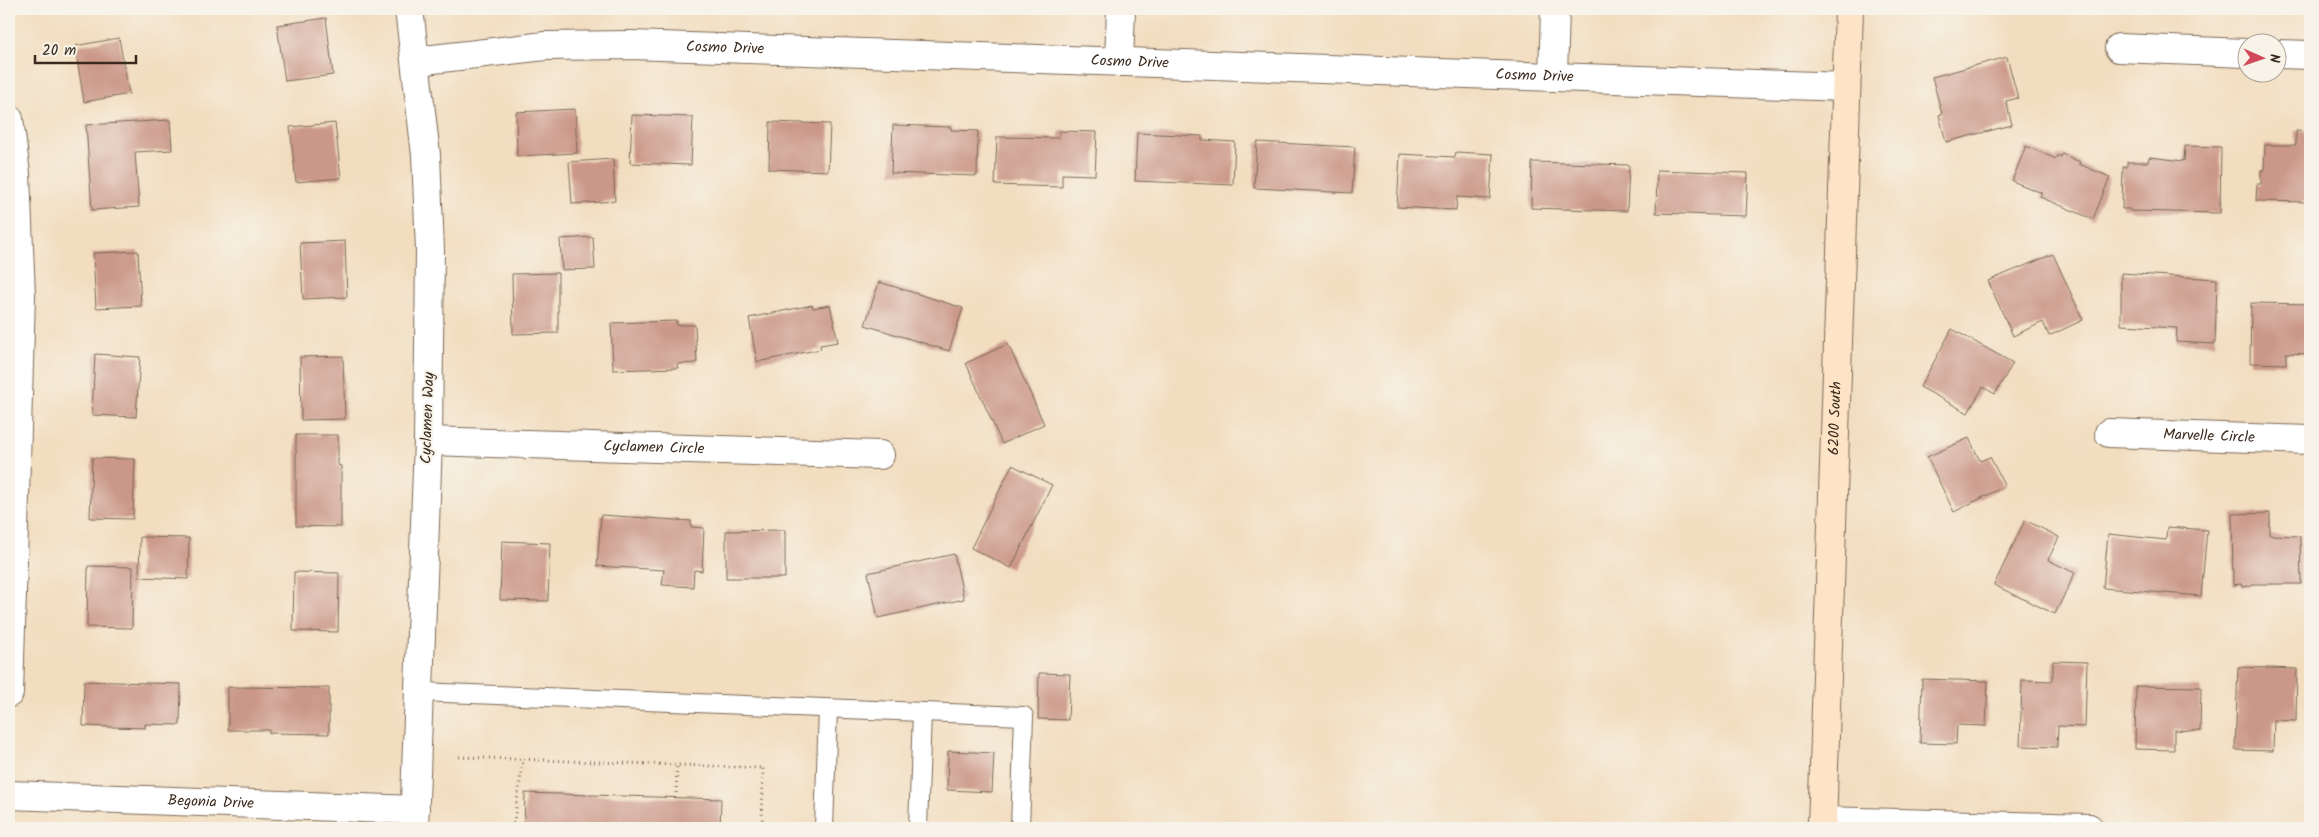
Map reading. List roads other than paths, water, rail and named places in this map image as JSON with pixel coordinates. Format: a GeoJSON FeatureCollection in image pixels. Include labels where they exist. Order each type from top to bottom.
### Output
{"type":"FeatureCollection","features":[{"type":"Feature","properties":{"kind":"main road","name":"6200 South"},"geometry":{"type":"LineString","coordinates":[[1822,825],[1849,9]]}},
{"type":"Feature","properties":{"kind":"street","name":"Cyclamen Way"},"geometry":{"type":"LineString","coordinates":[[409,9],[426,155],[430,250],[428,441],[414,819]]}},
{"type":"Feature","properties":{"kind":"street"},"geometry":{"type":"LineString","coordinates":[[1119,62],[1121,9]]}},
{"type":"Feature","properties":{"kind":"street"},"geometry":{"type":"LineString","coordinates":[[1553,77],[1555,9]]}},
{"type":"Feature","properties":{"kind":"street","name":"Cosmo Drive"},"geometry":{"type":"LineString","coordinates":[[416,61],[537,47],[597,44],[1846,87]]}},
{"type":"Feature","properties":{"kind":"street"},"geometry":{"type":"LineString","coordinates":[[2119,48],[2236,53]]}},
{"type":"Feature","properties":{"kind":"street"},"geometry":{"type":"LineString","coordinates":[[2286,55],[2310,56]]}},
{"type":"Feature","properties":{"kind":"street"},"geometry":{"type":"LineString","coordinates":[[9,120],[16,174],[22,296],[9,693]]}},
{"type":"Feature","properties":{"kind":"street","name":"Marvelle Circle"},"geometry":{"type":"LineString","coordinates":[[2109,433],[2310,440]]}},
{"type":"Feature","properties":{"kind":"street","name":"Cyclamen Circle"},"geometry":{"type":"LineString","coordinates":[[428,441],[880,455]]}},
{"type":"Feature","properties":{"kind":"street","name":"Begonia Drive"},"geometry":{"type":"LineString","coordinates":[[9,795],[414,819]]}},
{"type":"Feature","properties":{"kind":"street"},"geometry":{"type":"LineString","coordinates":[[1822,825],[2089,828]]}},
{"type":"Feature","properties":{"kind":"lane"},"geometry":{"type":"LineString","coordinates":[[419,692],[1024,716],[1020,828]]}},
{"type":"Feature","properties":{"kind":"lane"},"geometry":{"type":"LineString","coordinates":[[824,828],[828,709]]}},
{"type":"Feature","properties":{"kind":"lane"},"geometry":{"type":"LineString","coordinates":[[918,828],[922,712]]}}]}
